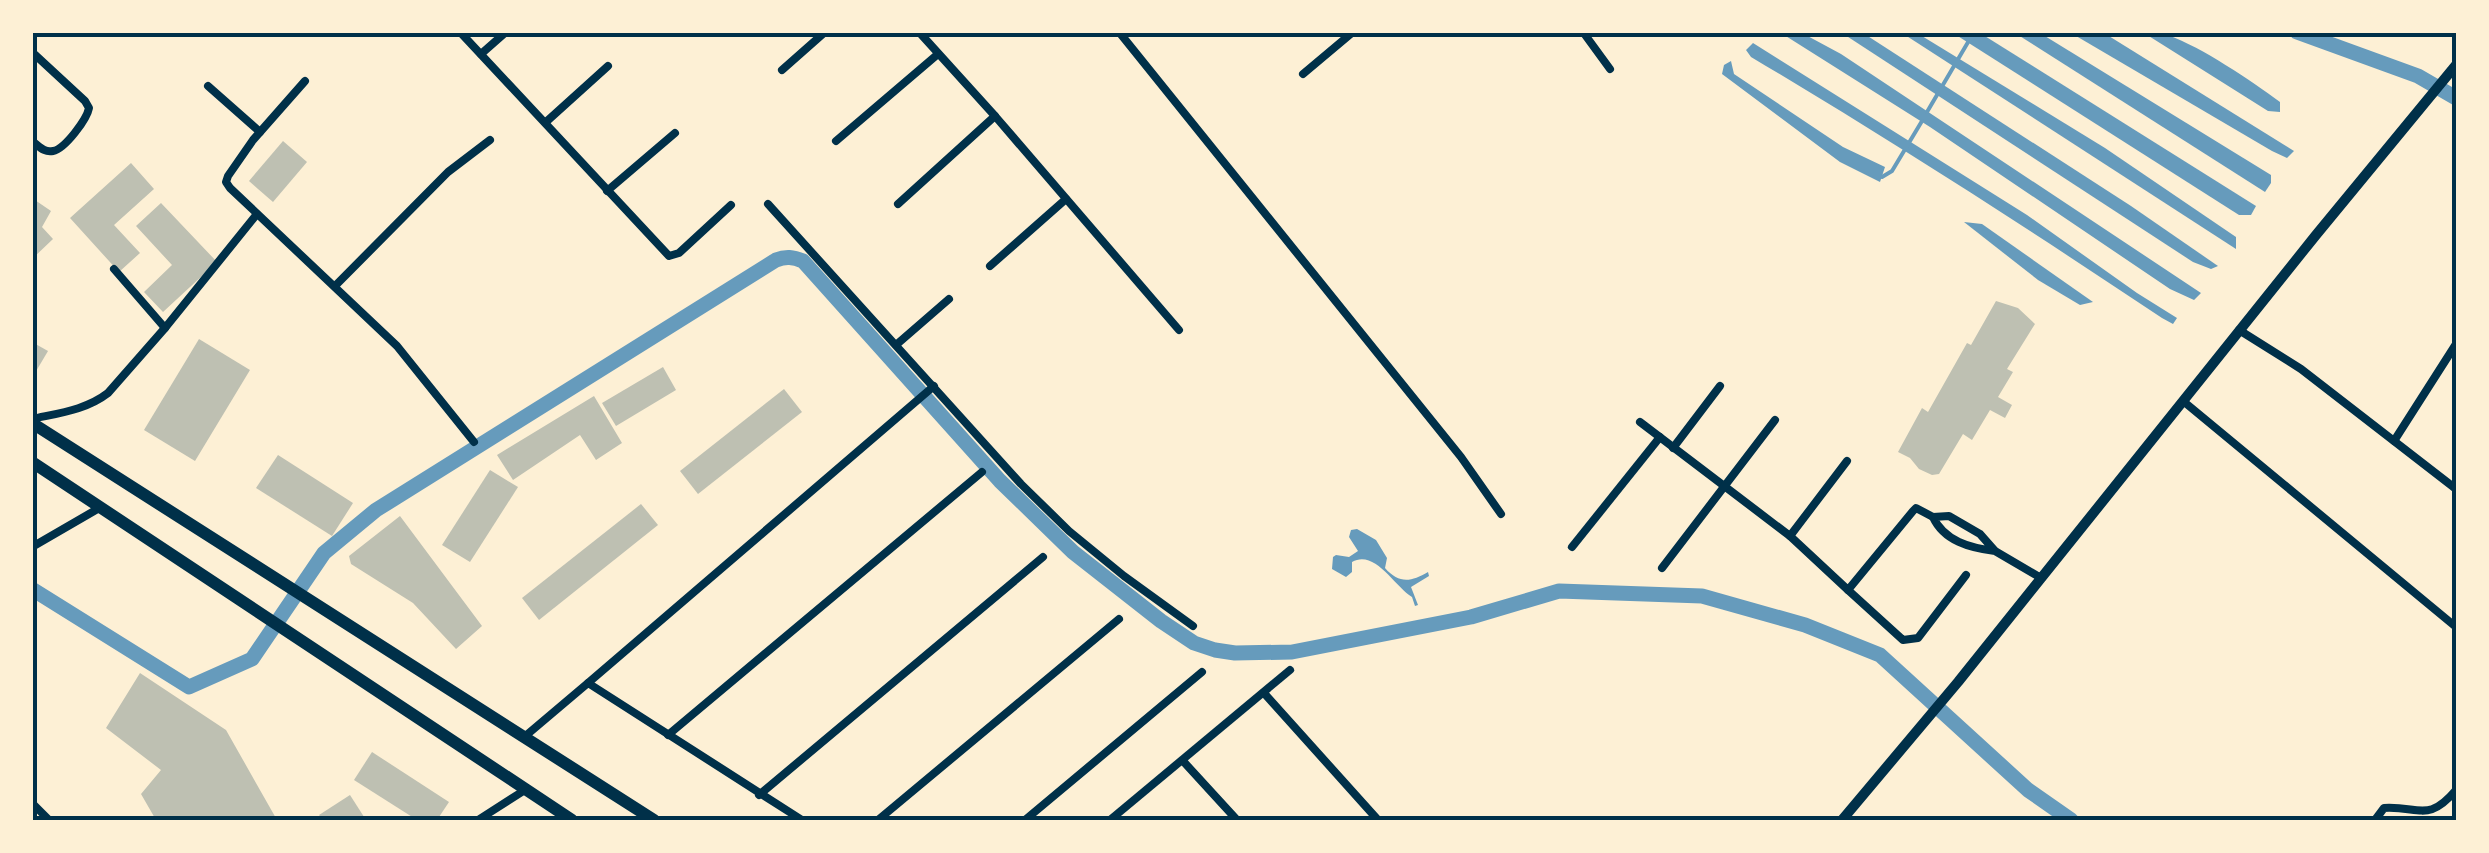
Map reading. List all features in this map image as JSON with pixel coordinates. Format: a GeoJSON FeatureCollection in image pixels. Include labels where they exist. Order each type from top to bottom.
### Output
{"type":"FeatureCollection","features":[{"type":"Feature","properties":{"kind":"main road"},"geometry":{"type":"LineString","coordinates":[[33,422],[654,820]]}},
{"type":"Feature","properties":{"kind":"main road"},"geometry":{"type":"LineString","coordinates":[[32,462],[572,820]]}},
{"type":"Feature","properties":{"kind":"street"},"geometry":{"type":"LineString","coordinates":[[460,32],[669,256],[679,252],[731,205]]}},
{"type":"Feature","properties":{"kind":"street"},"geometry":{"type":"LineString","coordinates":[[481,54],[506,32]]}},
{"type":"Feature","properties":{"kind":"street"},"geometry":{"type":"LineString","coordinates":[[782,70],[825,32]]}},
{"type":"Feature","properties":{"kind":"street"},"geometry":{"type":"LineString","coordinates":[[919,32],[1179,330]]}},
{"type":"Feature","properties":{"kind":"street"},"geometry":{"type":"LineString","coordinates":[[1119,32],[1461,457],[1501,514]]}},
{"type":"Feature","properties":{"kind":"street"},"geometry":{"type":"LineString","coordinates":[[1303,74],[1353,32]]}},
{"type":"Feature","properties":{"kind":"street"},"geometry":{"type":"LineString","coordinates":[[1583,32],[1610,69]]}},
{"type":"Feature","properties":{"kind":"street"},"geometry":{"type":"LineString","coordinates":[[32,52],[89,108],[88,117],[60,149],[44,150],[32,141]]}},
{"type":"Feature","properties":{"kind":"street"},"geometry":{"type":"LineString","coordinates":[[836,142],[938,54]]}},
{"type":"Feature","properties":{"kind":"street"},"geometry":{"type":"LineString","coordinates":[[1842,820],[2456,64]]}},
{"type":"Feature","properties":{"kind":"street"},"geometry":{"type":"LineString","coordinates":[[546,122],[608,66]]}},
{"type":"Feature","properties":{"kind":"street"},"geometry":{"type":"LineString","coordinates":[[305,81],[260,132],[226,182],[397,346],[474,442]]}},
{"type":"Feature","properties":{"kind":"street"},"geometry":{"type":"LineString","coordinates":[[208,86],[260,132]]}},
{"type":"Feature","properties":{"kind":"street"},"geometry":{"type":"LineString","coordinates":[[898,204],[995,116]]}},
{"type":"Feature","properties":{"kind":"street"},"geometry":{"type":"LineString","coordinates":[[607,192],[675,133]]}},
{"type":"Feature","properties":{"kind":"street"},"geometry":{"type":"LineString","coordinates":[[335,286],[448,172],[490,140]]}},
{"type":"Feature","properties":{"kind":"street"},"geometry":{"type":"LineString","coordinates":[[990,266],[1066,199]]}},
{"type":"Feature","properties":{"kind":"street"},"geometry":{"type":"LineString","coordinates":[[768,204],[1021,484],[1074,536],[1193,626]]}},
{"type":"Feature","properties":{"kind":"street"},"geometry":{"type":"LineString","coordinates":[[33,422],[78,409],[108,393],[258,214]]}},
{"type":"Feature","properties":{"kind":"street"},"geometry":{"type":"LineString","coordinates":[[114,269],[166,328]]}},
{"type":"Feature","properties":{"kind":"street"},"geometry":{"type":"LineString","coordinates":[[896,344],[948,298]]}},
{"type":"Feature","properties":{"kind":"street"},"geometry":{"type":"LineString","coordinates":[[2239,330],[2301,370],[2456,489]]}},
{"type":"Feature","properties":{"kind":"street"},"geometry":{"type":"LineString","coordinates":[[2394,440],[2456,344]]}},
{"type":"Feature","properties":{"kind":"street"},"geometry":{"type":"LineString","coordinates":[[1674,448],[1720,386]]}},
{"type":"Feature","properties":{"kind":"street"},"geometry":{"type":"LineString","coordinates":[[523,738],[932,387]]}},
{"type":"Feature","properties":{"kind":"street"},"geometry":{"type":"LineString","coordinates":[[2183,401],[2456,627]]}},
{"type":"Feature","properties":{"kind":"street"},"geometry":{"type":"LineString","coordinates":[[1662,568],[1775,420]]}},
{"type":"Feature","properties":{"kind":"street"},"geometry":{"type":"LineString","coordinates":[[1640,422],[1790,536],[1903,640],[1918,638],[1966,575]]}},
{"type":"Feature","properties":{"kind":"street"},"geometry":{"type":"LineString","coordinates":[[1572,548],[1660,437]]}},
{"type":"Feature","properties":{"kind":"street"},"geometry":{"type":"LineString","coordinates":[[1790,536],[1847,461]]}},
{"type":"Feature","properties":{"kind":"street"},"geometry":{"type":"LineString","coordinates":[[668,735],[982,472]]}},
{"type":"Feature","properties":{"kind":"street"},"geometry":{"type":"LineString","coordinates":[[32,547],[101,508]]}},
{"type":"Feature","properties":{"kind":"street"},"geometry":{"type":"LineString","coordinates":[[1848,590],[1916,508],[1933,517],[1949,516],[1980,534],[1995,552]]}},
{"type":"Feature","properties":{"kind":"street"},"geometry":{"type":"LineString","coordinates":[[1933,517],[1939,530],[1970,548],[1995,552],[2041,578]]}},
{"type":"Feature","properties":{"kind":"street"},"geometry":{"type":"LineString","coordinates":[[759,794],[1043,556]]}},
{"type":"Feature","properties":{"kind":"street"},"geometry":{"type":"LineString","coordinates":[[878,820],[1119,619]]}},
{"type":"Feature","properties":{"kind":"street"},"geometry":{"type":"LineString","coordinates":[[1114,819],[1290,670]]}},
{"type":"Feature","properties":{"kind":"street"},"geometry":{"type":"LineString","coordinates":[[1025,820],[1202,672]]}},
{"type":"Feature","properties":{"kind":"street"},"geometry":{"type":"LineString","coordinates":[[588,683],[802,820]]}},
{"type":"Feature","properties":{"kind":"street"},"geometry":{"type":"LineString","coordinates":[[1264,693],[1378,820]]}},
{"type":"Feature","properties":{"kind":"street"},"geometry":{"type":"LineString","coordinates":[[1183,760],[1237,820]]}},
{"type":"Feature","properties":{"kind":"street"},"geometry":{"type":"LineString","coordinates":[[478,820],[525,790]]}},
{"type":"Feature","properties":{"kind":"street"},"geometry":{"type":"LineString","coordinates":[[2375,820],[2384,808],[2427,812],[2445,803],[2456,790]]}},
{"type":"Feature","properties":{"kind":"street"},"geometry":{"type":"LineString","coordinates":[[32,803],[49,820]]}},
{"type":"Feature","properties":{"kind":"water"},"geometry":{"type":"Polygon","coordinates":[[[1781,33],[1802,33],[1841,54],[2201,293],[2194,300],[2170,289],[1930,127],[1781,33]]]}},
{"type":"Feature","properties":{"kind":"water"},"geometry":{"type":"Polygon","coordinates":[[[1842,33],[1863,33],[2218,266],[2211,269],[2193,262],[1842,33]]]}},
{"type":"Feature","properties":{"kind":"water"},"geometry":{"type":"Polygon","coordinates":[[[1902,33],[1917,33],[2105,148],[2236,237],[2236,249],[1902,33]]]}},
{"type":"Feature","properties":{"kind":"water"},"geometry":{"type":"Polygon","coordinates":[[[1953,33],[1980,33],[2256,206],[2251,215],[2239,215],[1953,33]]]}},
{"type":"Feature","properties":{"kind":"water"},"geometry":{"type":"Polygon","coordinates":[[[2015,33],[2040,33],[2271,175],[2271,183],[2265,192],[2015,33]]]}},
{"type":"Feature","properties":{"kind":"water"},"geometry":{"type":"Polygon","coordinates":[[[2071,33],[2104,33],[2294,151],[2287,158],[2272,151],[2071,33]]]}},
{"type":"Feature","properties":{"kind":"water"},"geometry":{"type":"Polygon","coordinates":[[[2144,33],[2165,34],[2211,56],[2280,102],[2280,112],[2268,111],[2144,33]]]}},
{"type":"Feature","properties":{"kind":"water"},"geometry":{"type":"Polygon","coordinates":[[[1753,43],[2027,215],[2177,318],[2173,324],[2162,318],[1751,57],[1746,50],[1753,43]]]}},
{"type":"Feature","properties":{"kind":"water"},"geometry":{"type":"Polygon","coordinates":[[[1731,61],[1734,74],[1843,147],[1885,167],[1880,182],[1840,162],[1722,74],[1724,65],[1731,61]]]}},
{"type":"Feature","properties":{"kind":"water"},"geometry":{"type":"Polygon","coordinates":[[[1964,222],[1982,224],[2093,302],[2080,305],[2038,280],[1964,222]]]}},
{"type":"Feature","properties":{"kind":"water"},"geometry":{"type":"Polygon","coordinates":[[[1357,529],[1376,540],[1387,558],[1385,568],[1395,577],[1411,579],[1428,572],[1429,576],[1411,587],[1418,605],[1369,560],[1352,562],[1352,572],[1346,577],[1332,569],[1333,557],[1349,557],[1358,551],[1349,537],[1351,530],[1357,529]]]}},
{"type":"Feature","properties":{"kind":"building"},"geometry":{"type":"Polygon","coordinates":[[[283,141],[307,162],[273,202],[249,181],[283,141]]]}},
{"type":"Feature","properties":{"kind":"building"},"geometry":{"type":"Polygon","coordinates":[[[131,163],[154,189],[114,225],[140,253],[119,272],[70,218],[131,163]]]}},
{"type":"Feature","properties":{"kind":"building"},"geometry":{"type":"Polygon","coordinates":[[[32,198],[51,211],[42,227],[53,239],[32,259],[32,198]]]}},
{"type":"Feature","properties":{"kind":"building"},"geometry":{"type":"Polygon","coordinates":[[[161,203],[217,262],[163,312],[144,292],[172,265],[136,226],[161,203]]]}},
{"type":"Feature","properties":{"kind":"building"},"geometry":{"type":"Polygon","coordinates":[[[1996,301],[2018,308],[2035,324],[2007,369],[2013,372],[1998,397],[2012,405],[2005,418],[1990,410],[1972,440],[1963,434],[1939,474],[1932,475],[1898,452],[1922,408],[1928,412],[1996,301]]]}},
{"type":"Feature","properties":{"kind":"building"},"geometry":{"type":"Polygon","coordinates":[[[199,339],[250,370],[195,461],[144,430],[199,339]]]}},
{"type":"Feature","properties":{"kind":"building"},"geometry":{"type":"Polygon","coordinates":[[[32,342],[48,351],[32,378],[32,342]]]}},
{"type":"Feature","properties":{"kind":"building"},"geometry":{"type":"Polygon","coordinates":[[[663,367],[676,390],[616,426],[602,403],[663,367]]]}},
{"type":"Feature","properties":{"kind":"building"},"geometry":{"type":"Polygon","coordinates":[[[784,389],[802,412],[698,494],[680,471],[784,389]]]}},
{"type":"Feature","properties":{"kind":"building"},"geometry":{"type":"Polygon","coordinates":[[[594,396],[622,443],[596,460],[580,435],[513,480],[497,455],[594,396]]]}},
{"type":"Feature","properties":{"kind":"building"},"geometry":{"type":"Polygon","coordinates":[[[278,455],[353,503],[332,536],[256,488],[278,455]]]}},
{"type":"Feature","properties":{"kind":"building"},"geometry":{"type":"Polygon","coordinates":[[[490,470],[518,487],[470,562],[442,545],[490,470]]]}},
{"type":"Feature","properties":{"kind":"building"},"geometry":{"type":"Polygon","coordinates":[[[641,504],[658,525],[539,620],[522,598],[641,504]]]}},
{"type":"Feature","properties":{"kind":"building"},"geometry":{"type":"Polygon","coordinates":[[[400,516],[482,626],[456,649],[413,603],[351,564],[349,556],[400,516]]]}},
{"type":"Feature","properties":{"kind":"building"},"geometry":{"type":"Polygon","coordinates":[[[140,673],[226,730],[277,820],[156,820],[141,794],[161,770],[106,728],[140,673]]]}},
{"type":"Feature","properties":{"kind":"building"},"geometry":{"type":"Polygon","coordinates":[[[372,752],[449,802],[437,820],[417,820],[354,780],[372,752]]]}},
{"type":"Feature","properties":{"kind":"building"},"geometry":{"type":"Polygon","coordinates":[[[350,795],[366,820],[323,820],[319,815],[350,795]]]}},
{"type":"Feature","properties":{"kind":"waterway"},"geometry":{"type":"LineString","coordinates":[[1927,112],[1974,32]]}},
{"type":"Feature","properties":{"kind":"waterway"},"geometry":{"type":"LineString","coordinates":[[2297,32],[2418,76],[2456,98]]}},
{"type":"Feature","properties":{"kind":"waterway"},"geometry":{"type":"LineString","coordinates":[[1882,177],[1892,171],[1922,121]]}},
{"type":"Feature","properties":{"kind":"waterway"},"geometry":{"type":"LineString","coordinates":[[32,589],[189,687],[252,659],[324,553],[376,510],[776,260],[789,258],[803,261],[1000,481],[1073,552],[1194,643],[1235,653],[1292,652],[1471,617],[1559,591],[1702,596],[1805,625],[1880,655],[2028,790],[2071,820]]}}]}
